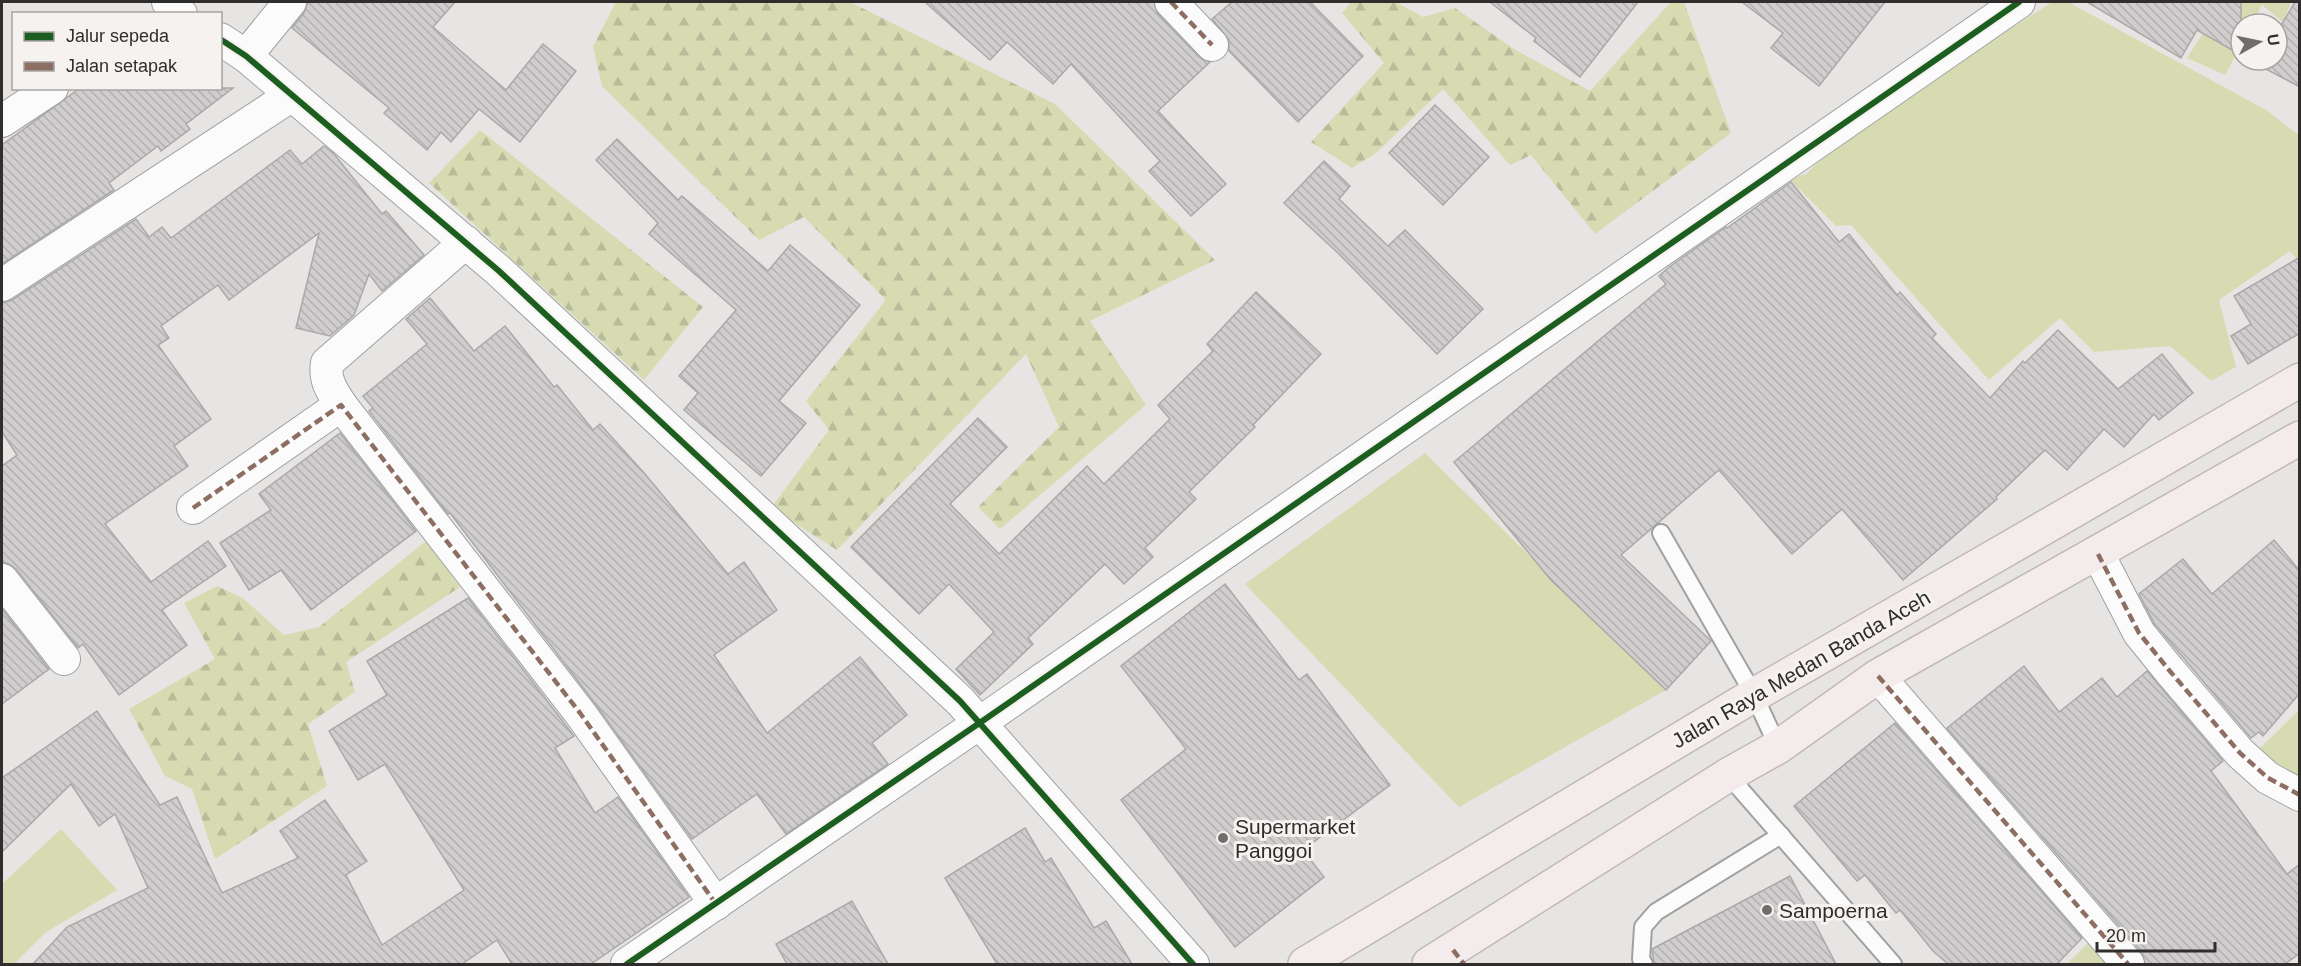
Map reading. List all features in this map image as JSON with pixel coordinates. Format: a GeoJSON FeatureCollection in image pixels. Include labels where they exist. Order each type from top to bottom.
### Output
{"type":"FeatureCollection","features":[{"type":"Feature","properties":{"kind":"highway","name":"Jalan Raya Medan Banda Aceh"},"geometry":{"type":"LineString","coordinates":[[1305,964],[1754,695],[2300,380]]}},
{"type":"Feature","properties":{"kind":"highway"},"geometry":{"type":"LineString","coordinates":[[1449,960],[1728,775],[1778,747],[1878,676],[2098,554],[2300,438]]}},
{"type":"Feature","properties":{"kind":"street"},"geometry":{"type":"LineString","coordinates":[[246,56],[290,2]]}},
{"type":"Feature","properties":{"kind":"street"},"geometry":{"type":"LineString","coordinates":[[1171,2],[1212,45]]}},
{"type":"Feature","properties":{"kind":"street"},"geometry":{"type":"LineString","coordinates":[[627,964],[981,723],[2019,2]]}},
{"type":"Feature","properties":{"kind":"street"},"geometry":{"type":"LineString","coordinates":[[222,40],[246,56],[466,242],[981,723],[1193,964]]}},
{"type":"Feature","properties":{"kind":"street"},"geometry":{"type":"LineString","coordinates":[[2,121],[49,90]]}},
{"type":"Feature","properties":{"kind":"street"},"geometry":{"type":"LineString","coordinates":[[2,285],[292,95]]}},
{"type":"Feature","properties":{"kind":"street"},"geometry":{"type":"LineString","coordinates":[[466,242],[327,363],[325,375],[340,405],[580,713],[716,904]]}},
{"type":"Feature","properties":{"kind":"street"},"geometry":{"type":"LineString","coordinates":[[194,508],[340,405]]}},
{"type":"Feature","properties":{"kind":"street"},"geometry":{"type":"LineString","coordinates":[[2098,554],[2139,633],[2169,670],[2240,753],[2268,778],[2300,795]]}},
{"type":"Feature","properties":{"kind":"street"},"geometry":{"type":"LineString","coordinates":[[2,580],[64,659]]}},
{"type":"Feature","properties":{"kind":"street"},"geometry":{"type":"LineString","coordinates":[[1878,676],[2128,964]]}},
{"type":"Feature","properties":{"kind":"lane"},"geometry":{"type":"LineString","coordinates":[[1660,533],[1754,695],[1778,747]]}},
{"type":"Feature","properties":{"kind":"lane"},"geometry":{"type":"LineString","coordinates":[[1728,775],[1893,964]]}},
{"type":"Feature","properties":{"kind":"lane"},"geometry":{"type":"LineString","coordinates":[[1644,964],[1641,959],[1643,927],[1656,912],[1780,835]]}},
{"type":"Feature","properties":{"kind":"green space"},"geometry":{"type":"Polygon","coordinates":[[[616,2],[850,2],[1055,104],[1215,260],[1090,321],[1146,405],[1000,529],[978,507],[1059,427],[1026,354],[837,550],[771,508],[829,430],[806,401],[886,300],[804,217],[759,240],[602,86],[593,46],[616,2]]]}},
{"type":"Feature","properties":{"kind":"green space"},"geometry":{"type":"Polygon","coordinates":[[[1351,2],[1396,2],[1423,17],[1455,8],[1514,49],[1590,91],[1671,2],[1684,2],[1731,133],[1595,234],[1531,155],[1510,165],[1443,89],[1376,153],[1352,168],[1311,142],[1384,63],[1342,13],[1351,2]]]}},
{"type":"Feature","properties":{"kind":"green space"},"geometry":{"type":"Polygon","coordinates":[[[2052,2],[2068,2],[2266,110],[2299,135],[2299,262],[2290,251],[2219,300],[2236,367],[2211,381],[2170,346],[2094,352],[2060,318],[1989,380],[1851,225],[1836,226],[1789,179],[1806,174],[1846,135],[2052,2]]]}},
{"type":"Feature","properties":{"kind":"green space"},"geometry":{"type":"Polygon","coordinates":[[[2223,2],[2291,2],[2287,12],[2271,12],[2262,5],[2258,12],[2229,12],[2229,68],[2225,75],[2187,58],[2223,2]]]}},
{"type":"Feature","properties":{"kind":"green space"},"geometry":{"type":"Polygon","coordinates":[[[480,130],[703,307],[644,380],[429,183],[480,130]]]}},
{"type":"Feature","properties":{"kind":"green space"},"geometry":{"type":"Polygon","coordinates":[[[1425,453],[1666,690],[1459,807],[1245,584],[1425,453]]]}},
{"type":"Feature","properties":{"kind":"green space"},"geometry":{"type":"Polygon","coordinates":[[[426,541],[460,587],[346,662],[355,692],[308,724],[327,786],[215,859],[192,789],[165,776],[129,709],[215,659],[184,603],[217,586],[243,598],[284,635],[319,627],[426,541]]]}},
{"type":"Feature","properties":{"kind":"green space"},"geometry":{"type":"Polygon","coordinates":[[[2299,710],[2299,778],[2258,750],[2299,710]]]}},
{"type":"Feature","properties":{"kind":"green space"},"geometry":{"type":"Polygon","coordinates":[[[61,829],[117,890],[46,932],[14,964],[2,964],[2,884],[61,829]]]}},
{"type":"Feature","properties":{"kind":"green space"},"geometry":{"type":"Polygon","coordinates":[[[2094,937],[2117,964],[2067,964],[2094,937]]]}},
{"type":"Feature","properties":{"kind":"building"},"geometry":{"type":"Polygon","coordinates":[[[308,2],[455,2],[433,27],[506,90],[543,44],[576,71],[520,142],[479,109],[451,142],[441,132],[427,150],[384,113],[389,108],[292,28],[304,13],[308,2]]]}},
{"type":"Feature","properties":{"kind":"building"},"geometry":{"type":"Polygon","coordinates":[[[925,2],[1154,2],[1158,14],[1199,57],[1210,62],[1158,111],[1226,184],[1191,216],[1149,171],[1160,161],[1071,64],[1053,84],[1007,42],[990,60],[925,2]]]}},
{"type":"Feature","properties":{"kind":"building"},"geometry":{"type":"Polygon","coordinates":[[[1232,2],[1310,2],[1363,56],[1298,122],[1229,51],[1229,40],[1212,19],[1232,2]]]}},
{"type":"Feature","properties":{"kind":"building"},"geometry":{"type":"Polygon","coordinates":[[[1490,2],[1638,2],[1580,77],[1490,2]]]}},
{"type":"Feature","properties":{"kind":"building"},"geometry":{"type":"Polygon","coordinates":[[[1742,2],[1885,2],[1819,86],[1771,48],[1783,33],[1742,2]]]}},
{"type":"Feature","properties":{"kind":"building"},"geometry":{"type":"Polygon","coordinates":[[[2087,2],[2241,2],[2241,12],[2229,12],[2229,48],[2197,30],[2181,58],[2087,2]]]}},
{"type":"Feature","properties":{"kind":"building"},"geometry":{"type":"Polygon","coordinates":[[[2295,2],[2300,2],[2300,87],[2271,72],[2289,72],[2289,12],[2295,2]]]}},
{"type":"Feature","properties":{"kind":"building"},"geometry":{"type":"Polygon","coordinates":[[[222,88],[233,88],[186,124],[190,129],[161,151],[158,146],[109,183],[114,190],[2,264],[2,145],[77,90],[222,90],[222,88]]]}},
{"type":"Feature","properties":{"kind":"building"},"geometry":{"type":"Polygon","coordinates":[[[1435,105],[1489,157],[1443,205],[1389,153],[1435,105]]]}},
{"type":"Feature","properties":{"kind":"building"},"geometry":{"type":"Polygon","coordinates":[[[617,139],[678,200],[682,196],[768,271],[790,245],[860,305],[779,401],[806,423],[761,476],[684,410],[698,393],[679,376],[736,310],[649,234],[658,223],[596,160],[617,139]]]}},
{"type":"Feature","properties":{"kind":"building"},"geometry":{"type":"Polygon","coordinates":[[[324,146],[334,154],[382,214],[386,211],[424,255],[382,291],[369,274],[354,315],[330,336],[296,328],[319,233],[229,300],[218,285],[161,326],[169,338],[158,345],[211,419],[174,446],[188,466],[105,524],[151,582],[208,541],[226,566],[162,610],[187,645],[119,695],[83,644],[78,648],[16,569],[2,562],[2,466],[17,455],[2,432],[2,303],[12,300],[136,219],[149,237],[162,227],[171,238],[290,150],[302,164],[324,146]]]}},
{"type":"Feature","properties":{"kind":"building"},"geometry":{"type":"Polygon","coordinates":[[[1324,161],[1350,186],[1339,199],[1388,246],[1405,230],[1483,309],[1437,354],[1339,254],[1284,203],[1324,161]]]}},
{"type":"Feature","properties":{"kind":"building"},"geometry":{"type":"Polygon","coordinates":[[[1791,182],[1839,242],[1849,234],[1897,295],[1900,292],[1936,334],[1932,338],[1990,398],[2023,361],[2025,363],[2058,330],[2118,389],[2162,354],[2193,393],[2159,420],[2154,414],[2124,447],[2104,429],[2067,470],[2045,450],[1996,497],[1997,499],[1903,580],[1842,509],[1792,554],[1719,470],[1621,555],[1711,641],[1666,690],[1550,579],[1454,462],[1666,284],[1659,276],[1669,267],[1791,182]]]}},
{"type":"Feature","properties":{"kind":"building"},"geometry":{"type":"Polygon","coordinates":[[[2300,257],[2300,333],[2248,364],[2231,336],[2251,324],[2234,296],[2300,257]]]}},
{"type":"Feature","properties":{"kind":"building"},"geometry":{"type":"Polygon","coordinates":[[[1256,292],[1321,354],[1253,425],[1255,427],[1189,492],[1196,499],[1145,548],[1153,557],[1124,584],[1105,564],[1028,638],[1033,644],[980,695],[956,669],[994,632],[949,584],[919,614],[851,547],[978,418],[1007,447],[950,504],[999,554],[1087,466],[1104,484],[1170,419],[1158,405],[1213,351],[1207,344],[1256,292]]]}},
{"type":"Feature","properties":{"kind":"building"},"geometry":{"type":"Polygon","coordinates":[[[430,298],[474,351],[505,326],[554,387],[557,385],[593,430],[600,424],[645,474],[728,574],[744,562],[777,610],[714,655],[767,733],[860,657],[907,715],[872,743],[888,764],[786,834],[757,794],[692,839],[594,702],[369,411],[373,408],[363,396],[427,344],[406,319],[430,298]]]}},
{"type":"Feature","properties":{"kind":"building"},"geometry":{"type":"Polygon","coordinates":[[[340,433],[416,531],[311,610],[281,570],[249,590],[220,543],[271,510],[259,494],[340,433]]]}},
{"type":"Feature","properties":{"kind":"building"},"geometry":{"type":"Polygon","coordinates":[[[2274,540],[2300,571],[2300,693],[2263,736],[2259,732],[2251,738],[2154,623],[2139,594],[2183,559],[2212,594],[2274,540]]]}},
{"type":"Feature","properties":{"kind":"building"},"geometry":{"type":"Polygon","coordinates":[[[1225,584],[1299,680],[1307,674],[1390,785],[1303,850],[1324,877],[1235,947],[1121,800],[1186,749],[1121,666],[1225,584]]]}},
{"type":"Feature","properties":{"kind":"building"},"geometry":{"type":"Polygon","coordinates":[[[468,598],[574,736],[555,748],[595,813],[618,797],[689,897],[591,964],[512,964],[497,940],[462,964],[33,964],[67,927],[148,888],[115,814],[99,826],[71,784],[2,852],[2,778],[97,711],[160,805],[177,797],[222,893],[298,858],[280,831],[325,800],[367,861],[346,875],[382,945],[464,890],[385,764],[358,780],[329,731],[387,695],[367,661],[468,598]]]}},
{"type":"Feature","properties":{"kind":"building"},"geometry":{"type":"Polygon","coordinates":[[[2,609],[49,669],[2,704],[2,609]]]}},
{"type":"Feature","properties":{"kind":"building"},"geometry":{"type":"Polygon","coordinates":[[[2024,666],[2059,712],[2102,678],[2117,697],[2147,671],[2223,761],[2211,771],[2287,874],[2300,864],[2300,953],[2285,964],[2145,964],[2142,952],[1947,728],[2024,666]]]}},
{"type":"Feature","properties":{"kind":"building"},"geometry":{"type":"Polygon","coordinates":[[[1895,723],[2082,938],[2057,964],[1948,964],[1933,951],[1900,910],[1896,913],[1865,875],[1857,881],[1794,806],[1895,723]]]}},
{"type":"Feature","properties":{"kind":"building"},"geometry":{"type":"Polygon","coordinates":[[[1025,828],[1045,862],[1051,858],[1094,928],[1106,921],[1132,964],[997,964],[945,878],[1025,828]]]}},
{"type":"Feature","properties":{"kind":"building","name":"Sampoerna"},"geometry":{"type":"Polygon","coordinates":[[[1790,876],[1836,964],[1654,964],[1652,949],[1790,876]]]}},
{"type":"Feature","properties":{"kind":"building"},"geometry":{"type":"Polygon","coordinates":[[[852,901],[888,964],[787,964],[776,944],[852,901]]]}},
{"type":"Feature","properties":{"kind":"marked path"},"geometry":{"type":"LineString","coordinates":[[1171,2],[1212,45]]}},
{"type":"Feature","properties":{"kind":"marked path"},"geometry":{"type":"LineString","coordinates":[[193,508],[341,405],[580,713],[716,904]]}},
{"type":"Feature","properties":{"kind":"marked path"},"geometry":{"type":"LineString","coordinates":[[2098,554],[2139,633],[2169,670],[2240,753],[2268,778],[2300,795]]}},
{"type":"Feature","properties":{"kind":"marked path"},"geometry":{"type":"LineString","coordinates":[[1878,676],[2128,964]]}},
{"type":"Feature","properties":{"kind":"marked path"},"geometry":{"type":"LineString","coordinates":[[1453,950],[1464,964]]}},
{"type":"Feature","properties":{"kind":"cycle path"},"geometry":{"type":"LineString","coordinates":[[627,964],[981,722],[2019,2]]}},
{"type":"Feature","properties":{"kind":"cycle path"},"geometry":{"type":"LineString","coordinates":[[222,40],[246,56],[499,271],[960,701],[1193,964]]}},
{"type":"Feature","properties":{"kind":"place","name":"Supermarket Panggoi"},"geometry":{"type":"Point","coordinates":[1223,838]}},
{"type":"Feature","properties":{"kind":"place","name":"Sampoerna"},"geometry":{"type":"Point","coordinates":[1767,910]}}]}
